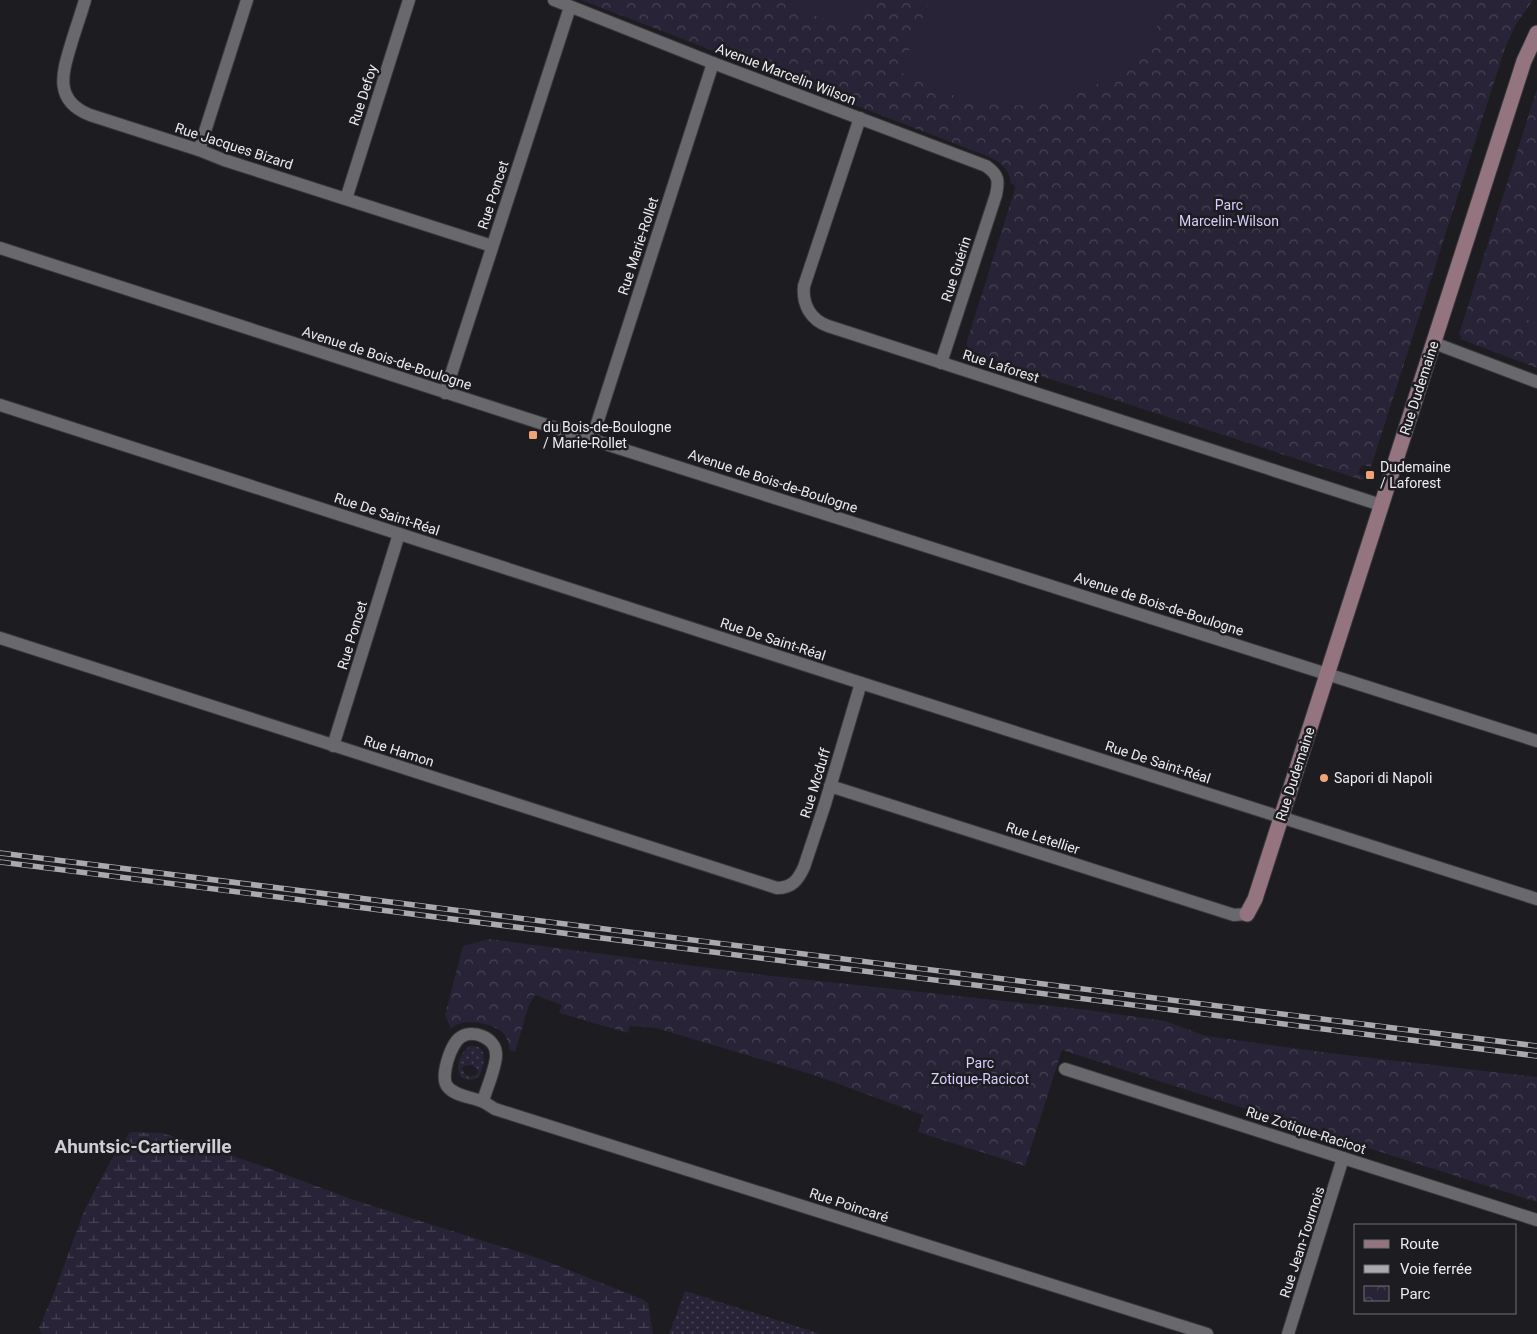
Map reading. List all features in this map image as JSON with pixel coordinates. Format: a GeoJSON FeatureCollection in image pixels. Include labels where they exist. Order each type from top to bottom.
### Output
{"type":"FeatureCollection","features":[{"type":"Feature","properties":{"kind":"street","name":"Rue Jacques Bizard"},"geometry":{"type":"LineString","coordinates":[[85,0],[63,71],[64,88],[72,103],[80,110],[220,158],[492,246]]}},
{"type":"Feature","properties":{"kind":"street"},"geometry":{"type":"LineString","coordinates":[[199,150],[247,0]]}},
{"type":"Feature","properties":{"kind":"street","name":"Rue Defoy"},"geometry":{"type":"LineString","coordinates":[[346,199],[409,0]]}},
{"type":"Feature","properties":{"kind":"street","name":"Avenue Marcelin Wilson"},"geometry":{"type":"LineString","coordinates":[[554,0],[713,63],[986,166],[995,174],[998,184]]}},
{"type":"Feature","properties":{"kind":"street","name":"Rue Poncet"},"geometry":{"type":"LineString","coordinates":[[445,392],[570,7]]}},
{"type":"Feature","properties":{"kind":"street","name":"Rue Dudemaine"},"geometry":{"type":"LineString","coordinates":[[1246,914],[1253,904],[1524,61],[1537,33]]}},
{"type":"Feature","properties":{"kind":"street","name":"Rue Marie-Rollet"},"geometry":{"type":"LineString","coordinates":[[592,439],[713,63]]}},
{"type":"Feature","properties":{"kind":"street","name":"Rue Laforest"},"geometry":{"type":"LineString","coordinates":[[860,118],[805,281],[803,292],[805,303],[814,318],[823,324],[1381,506]]}},
{"type":"Feature","properties":{"kind":"street","name":"Rue Guérin"},"geometry":{"type":"LineString","coordinates":[[941,363],[994,203],[998,184]]}},
{"type":"Feature","properties":{"kind":"street","name":"Avenue de Bois-de-Boulogne"},"geometry":{"type":"LineString","coordinates":[[0,248],[1537,741]]}},
{"type":"Feature","properties":{"kind":"street"},"geometry":{"type":"LineString","coordinates":[[1434,343],[1537,382]]}},
{"type":"Feature","properties":{"kind":"street","name":"Rue De Saint-Réal"},"geometry":{"type":"LineString","coordinates":[[0,405],[1537,899]]}},
{"type":"Feature","properties":{"kind":"street","name":"Rue Poncet"},"geometry":{"type":"LineString","coordinates":[[333,746],[399,534]]}},
{"type":"Feature","properties":{"kind":"street","name":"Rue Hamon"},"geometry":{"type":"LineString","coordinates":[[0,638],[766,886],[777,888],[789,887]]}},
{"type":"Feature","properties":{"kind":"street","name":"Rue Mcduff"},"geometry":{"type":"LineString","coordinates":[[789,887],[797,880],[804,867],[861,683]]}},
{"type":"Feature","properties":{"kind":"street","name":"Rue Letellier"},"geometry":{"type":"LineString","coordinates":[[830,786],[1234,915],[1246,914]]}},
{"type":"Feature","properties":{"kind":"street","name":"Rue Poincaré"},"geometry":{"type":"LineString","coordinates":[[483,1102],[496,1060],[496,1052],[494,1044],[488,1039],[479,1035],[468,1034],[460,1037],[455,1043],[444,1078],[447,1086],[453,1091],[483,1102],[495,1109],[1207,1334]]}},
{"type":"Feature","properties":{"kind":"street","name":"Rue Zotique-Racicot"},"geometry":{"type":"LineString","coordinates":[[1065,1069],[1537,1220]]}},
{"type":"Feature","properties":{"kind":"street","name":"Rue Jean-Tournois"},"geometry":{"type":"LineString","coordinates":[[1288,1334],[1343,1158]]}},
{"type":"Feature","properties":{"kind":"green space","name":"Parc Marcelin-Wilson"},"geometry":{"type":"Polygon","coordinates":[[[581,0],[1533,0],[1515,26],[1505,48],[1371,467],[1362,465],[1358,474],[1368,477],[1362,480],[970,353],[967,341],[1014,192],[1015,185],[1011,184],[1004,166],[987,156],[581,0]]]}},
{"type":"Feature","properties":{"kind":"green space"},"geometry":{"type":"Polygon","coordinates":[[[785,0],[865,0],[849,32],[785,0]]]}},
{"type":"Feature","properties":{"kind":"green space"},"geometry":{"type":"Polygon","coordinates":[[[930,0],[1171,0],[1144,46],[1128,63],[1110,77],[1090,88],[1046,102],[1000,105],[958,97],[900,72],[930,0]]]}},
{"type":"Feature","properties":{"kind":"green space"},"geometry":{"type":"Polygon","coordinates":[[[1537,89],[1537,368],[1460,339],[1461,336],[1459,334],[1537,89]]]}},
{"type":"Feature","properties":{"kind":"green space"},"geometry":{"type":"Polygon","coordinates":[[[1537,276],[1537,323],[1521,317],[1537,276]]]}},
{"type":"Feature","properties":{"kind":"green space","name":"Parc Zotique-Racicot"},"geometry":{"type":"Polygon","coordinates":[[[489,939],[764,975],[1088,1010],[1165,1021],[1206,1036],[1329,1053],[1537,1077],[1537,1202],[1062,1050],[1025,1166],[918,1132],[923,1115],[814,1075],[656,1028],[630,1026],[628,1033],[559,1013],[562,1005],[535,995],[529,1005],[515,1052],[510,1050],[505,1036],[497,1029],[484,1024],[469,1022],[456,1025],[451,1029],[445,1015],[463,946],[489,939]]]}},
{"type":"Feature","properties":{"kind":"green space"},"geometry":{"type":"Polygon","coordinates":[[[470,1046],[476,1046],[480,1048],[484,1056],[480,1075],[471,1080],[461,1077],[458,1069],[461,1056],[470,1046]],[[472,1065],[462,1068],[464,1073],[470,1077],[477,1074],[476,1068],[472,1065]]]}},
{"type":"Feature","properties":{"kind":"green space"},"geometry":{"type":"Polygon","coordinates":[[[130,1132],[162,1133],[254,1163],[357,1201],[541,1259],[648,1303],[653,1334],[42,1334],[39,1328],[84,1211],[109,1164],[130,1132]]]}},
{"type":"Feature","properties":{"kind":"green space"},"geometry":{"type":"Polygon","coordinates":[[[685,1291],[821,1334],[669,1334],[685,1291]]]}},
{"type":"Feature","properties":{"kind":"railway"},"geometry":{"type":"LineString","coordinates":[[0,853],[1537,1046]]}},
{"type":"Feature","properties":{"kind":"railway"},"geometry":{"type":"LineString","coordinates":[[0,862],[1537,1056]]}},
{"type":"Feature","properties":{"kind":"place","name":"du Bois-de-Boulogne / Marie-Rollet"},"geometry":{"type":"Point","coordinates":[533,435]}},
{"type":"Feature","properties":{"kind":"place","name":"Dudemaine / Laforest"},"geometry":{"type":"Point","coordinates":[1370,475]}},
{"type":"Feature","properties":{"kind":"place","name":"Sapori di Napoli"},"geometry":{"type":"Point","coordinates":[1324,778]}},
{"type":"Feature","properties":{"kind":"district","name":"Ahuntsic-Cartierville"},"geometry":{"type":"Point","coordinates":[143,1146]}}]}
